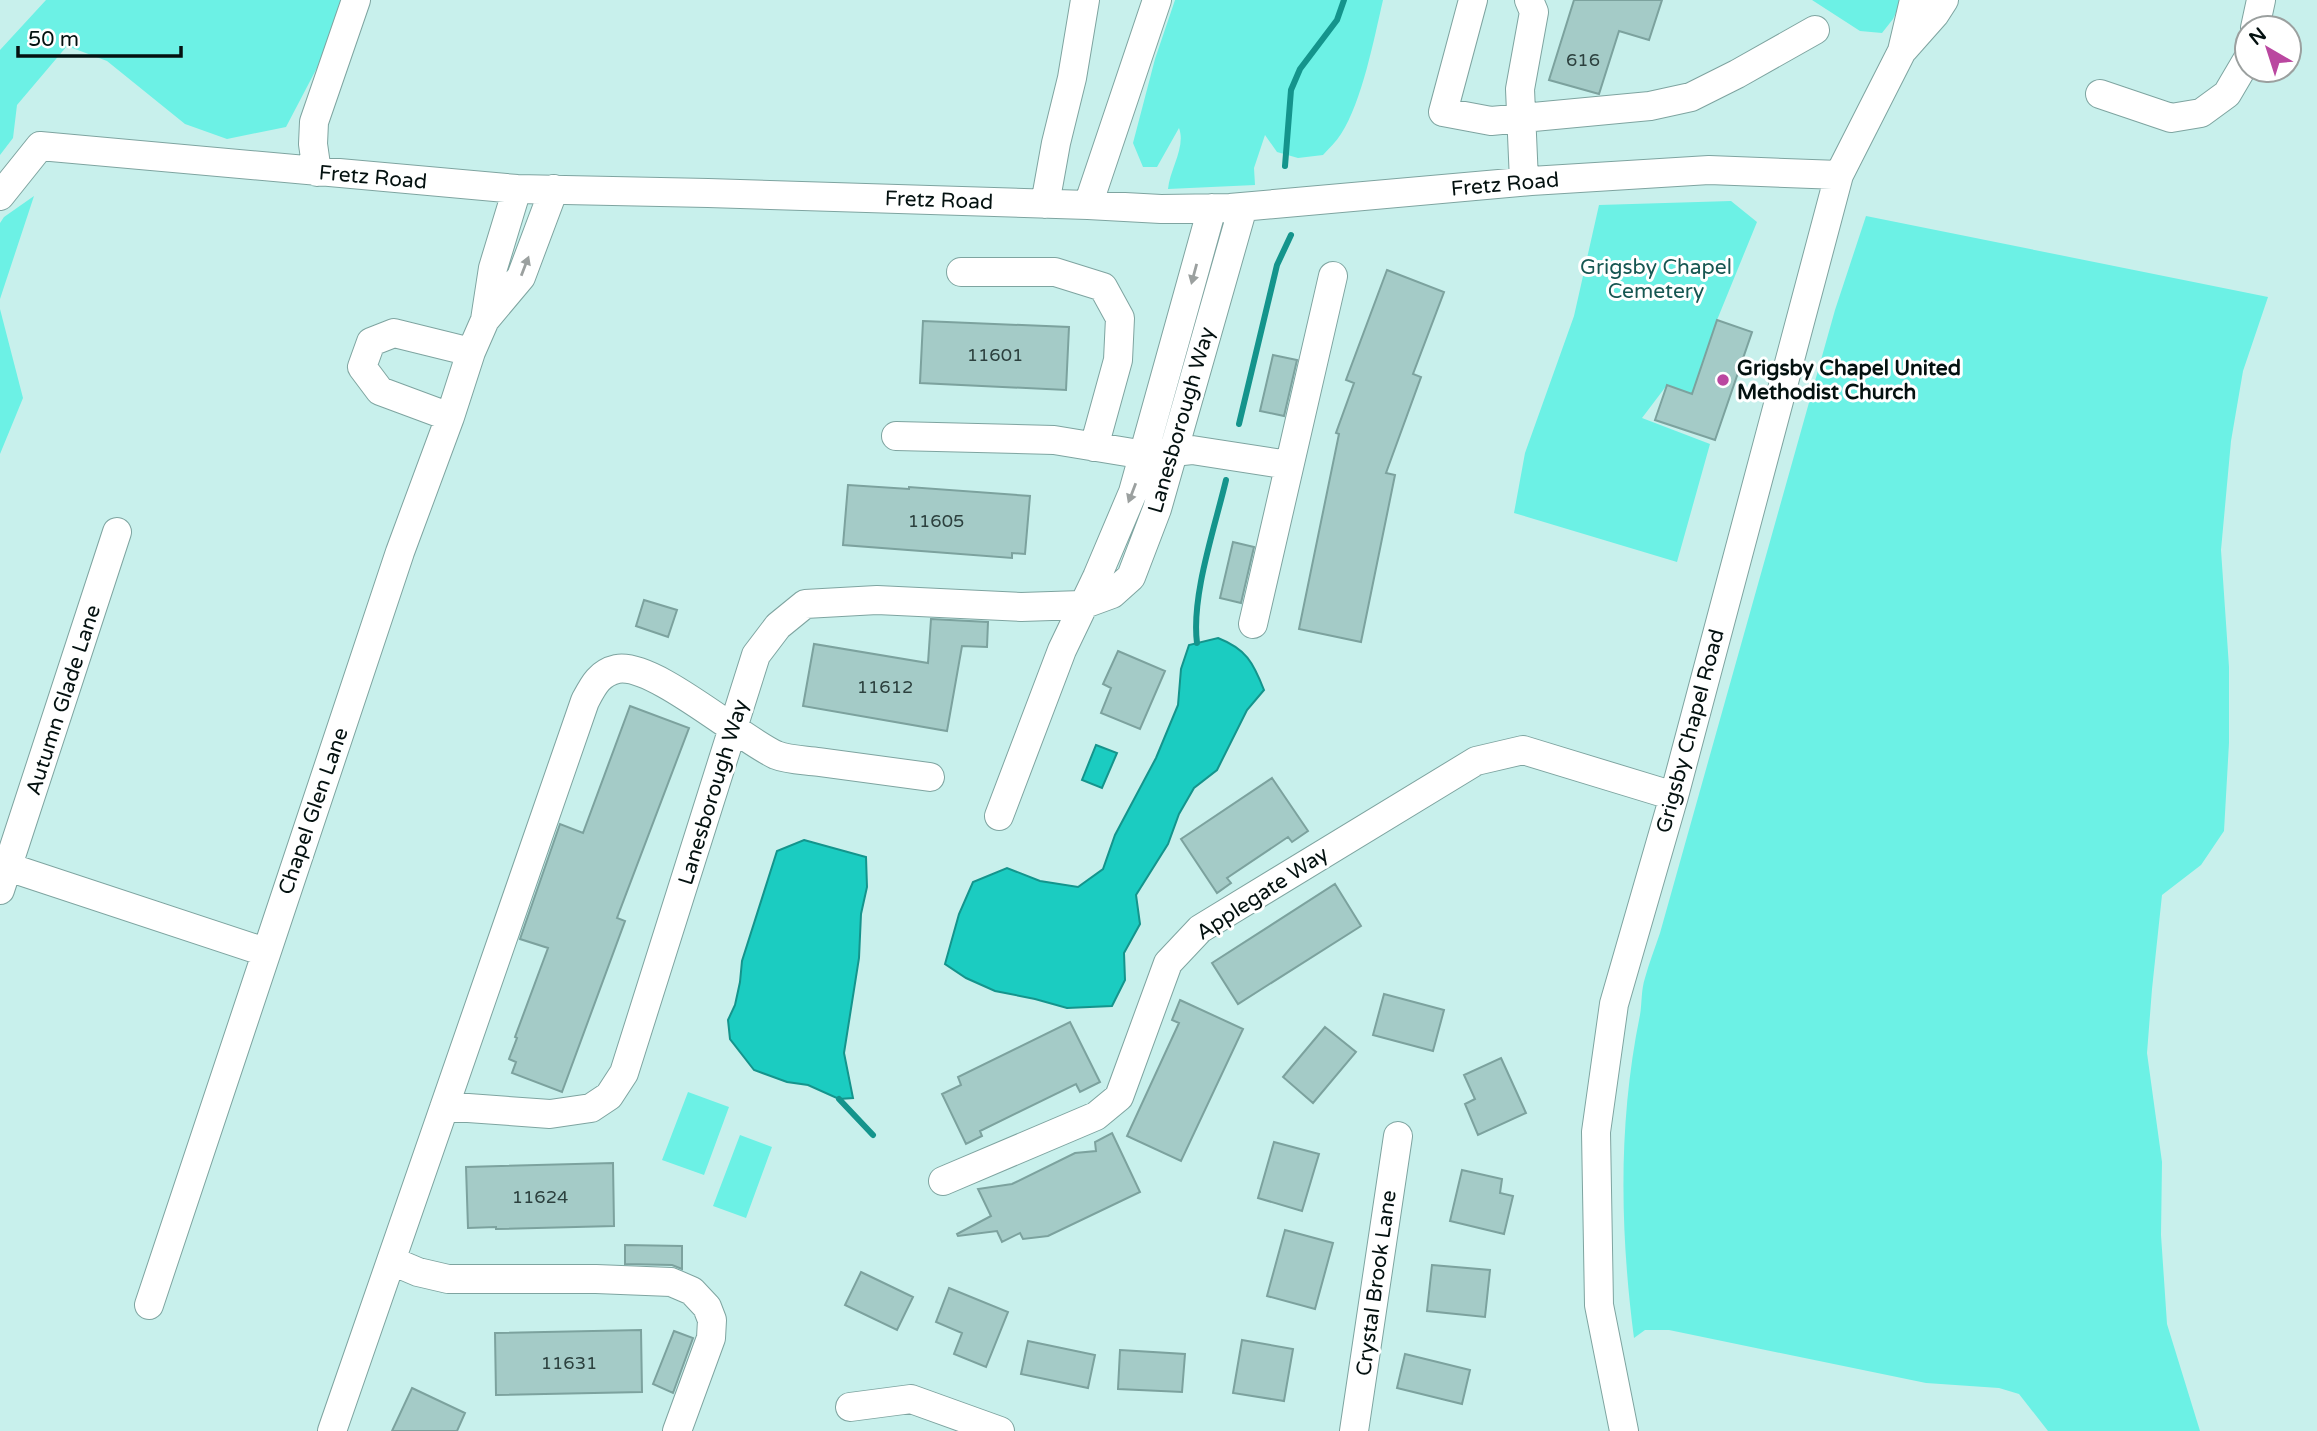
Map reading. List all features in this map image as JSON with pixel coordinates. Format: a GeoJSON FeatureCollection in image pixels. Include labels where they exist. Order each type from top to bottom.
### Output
{"type":"FeatureCollection","features":[{"type":"Feature","properties":{"kind":"street"},"geometry":{"type":"LineString","coordinates":[[317,172],[313,144],[314,122],[356,0]]}},
{"type":"Feature","properties":{"kind":"street"},"geometry":{"type":"LineString","coordinates":[[1045,204],[1056,143],[1072,79],[1085,0]]}},
{"type":"Feature","properties":{"kind":"street"},"geometry":{"type":"LineString","coordinates":[[1088,205],[1157,0]]}},
{"type":"Feature","properties":{"kind":"street"},"geometry":{"type":"LineString","coordinates":[[1473,0],[1443,112],[1491,121],[1650,106],[1691,97],[1815,30]]}},
{"type":"Feature","properties":{"kind":"street"},"geometry":{"type":"LineString","coordinates":[[1524,181],[1520,89],[1534,12],[1530,0]]}},
{"type":"Feature","properties":{"kind":"street","name":"Grigsby Chapel Road"},"geometry":{"type":"LineString","coordinates":[[1624,1431],[1599,1305],[1596,1132],[1614,1004],[1674,796],[1839,175],[1902,51],[1914,0]]}},
{"type":"Feature","properties":{"kind":"street","name":"Grigsby Chapel Road"},"geometry":{"type":"LineString","coordinates":[[1902,51],[1936,14],[1944,0]]}},
{"type":"Feature","properties":{"kind":"street"},"geometry":{"type":"LineString","coordinates":[[2100,94],[2171,118],[2201,113],[2227,94],[2233,84]]}},
{"type":"Feature","properties":{"kind":"street","name":"Fretz Road"},"geometry":{"type":"LineString","coordinates":[[0,196],[40,146],[517,189],[1161,209],[1244,207],[1524,181],[1709,170],[1839,175]]}},
{"type":"Feature","properties":{"kind":"street","name":"Chapel Glen Lane"},"geometry":{"type":"LineString","coordinates":[[149,1305],[400,552],[450,418],[471,352],[485,320],[493,268],[517,189]]}},
{"type":"Feature","properties":{"kind":"street","name":"Chapel Glen Lane"},"geometry":{"type":"LineString","coordinates":[[485,320],[521,277],[554,189]]}},
{"type":"Feature","properties":{"kind":"street","name":"Lanesborough Way"},"geometry":{"type":"LineString","coordinates":[[1158,454],[1208,330],[1244,207]]}},
{"type":"Feature","properties":{"kind":"street","name":"Lanesborough Way"},"geometry":{"type":"LineString","coordinates":[[443,1108],[551,1114],[591,1108],[609,1096],[624,1073],[757,655],[778,626],[805,604],[877,600],[1027,607],[1082,605],[1112,593],[1131,577],[1157,509],[1158,454],[1180,322],[1212,208]]}},
{"type":"Feature","properties":{"kind":"street"},"geometry":{"type":"LineString","coordinates":[[961,272],[1055,272],[1103,287],[1120,318],[1118,360],[1094,447]]}},
{"type":"Feature","properties":{"kind":"street"},"geometry":{"type":"LineString","coordinates":[[1252,624],[1333,276]]}},
{"type":"Feature","properties":{"kind":"street"},"geometry":{"type":"LineString","coordinates":[[1180,322],[1208,330]]}},
{"type":"Feature","properties":{"kind":"street"},"geometry":{"type":"LineString","coordinates":[[450,418],[380,391],[362,367],[371,342],[394,333],[471,352]]}},
{"type":"Feature","properties":{"kind":"street"},"geometry":{"type":"LineString","coordinates":[[896,436],[1055,440],[1158,454],[1192,450],[1289,465]]}},
{"type":"Feature","properties":{"kind":"street","name":"Autumn Glade Lane"},"geometry":{"type":"LineString","coordinates":[[117,532],[4,879],[265,951]]}},
{"type":"Feature","properties":{"kind":"street"},"geometry":{"type":"LineString","coordinates":[[999,816],[1062,650],[1082,605]]}},
{"type":"Feature","properties":{"kind":"street"},"geometry":{"type":"LineString","coordinates":[[332,1431],[584,701],[600,676],[618,669],[646,673],[778,756],[930,778]]}},
{"type":"Feature","properties":{"kind":"street","name":"Applegate Way"},"geometry":{"type":"LineString","coordinates":[[943,1181],[1096,1116],[1119,1097],[1168,963],[1200,929],[1476,761],[1523,751],[1674,796]]}},
{"type":"Feature","properties":{"kind":"street","name":"Crystal Brook Lane"},"geometry":{"type":"LineString","coordinates":[[1354,1431],[1398,1136]]}},
{"type":"Feature","properties":{"kind":"street"},"geometry":{"type":"LineString","coordinates":[[392,1261],[418,1272],[448,1279],[671,1282],[692,1291],[706,1307],[712,1320],[711,1338],[677,1431]]}},
{"type":"Feature","properties":{"kind":"street"},"geometry":{"type":"LineString","coordinates":[[850,1408],[911,1399],[1000,1431]]}},
{"type":"Feature","properties":{"kind":"green space"},"geometry":{"type":"Polygon","coordinates":[[[46,0],[341,0],[319,64],[286,127],[227,139],[185,124],[107,61],[67,46],[17,105],[13,138],[0,155],[0,50],[46,0]]]}},
{"type":"Feature","properties":{"kind":"green space"},"geometry":{"type":"Polygon","coordinates":[[[1175,0],[1383,0],[1367,70],[1355,105],[1341,134],[1323,155],[1298,158],[1277,152],[1265,135],[1254,168],[1255,185],[1168,189],[1181,143],[1179,128],[1157,167],[1143,167],[1133,143],[1155,59],[1175,0]]]}},
{"type":"Feature","properties":{"kind":"green space"},"geometry":{"type":"Polygon","coordinates":[[[1812,0],[1902,0],[1893,19],[1882,33],[1860,31],[1812,0]]]}},
{"type":"Feature","properties":{"kind":"green space"},"geometry":{"type":"Polygon","coordinates":[[[34,196],[0,299],[0,223],[4,217],[34,196]]]}},
{"type":"Feature","properties":{"kind":"green space","name":"Grigsby Chapel Cemetery"},"geometry":{"type":"Polygon","coordinates":[[[1731,201],[1757,222],[1700,369],[1704,398],[1667,385],[1642,418],[1710,444],[1677,562],[1514,513],[1525,453],[1574,316],[1599,205],[1731,201]]]}},
{"type":"Feature","properties":{"kind":"green space"},"geometry":{"type":"Polygon","coordinates":[[[1866,216],[2268,297],[2243,371],[2231,441],[2221,550],[2229,667],[2229,743],[2224,831],[2201,865],[2162,895],[2147,1053],[2162,1162],[2161,1235],[2167,1324],[2200,1431],[2048,1431],[2019,1394],[1999,1388],[1926,1383],[1669,1330],[1645,1330],[1634,1338],[1624,1217],[1625,1136],[1644,983],[1835,310],[1866,216]]]}},
{"type":"Feature","properties":{"kind":"green space"},"geometry":{"type":"Polygon","coordinates":[[[0,309],[23,398],[0,454],[0,309]]]}},
{"type":"Feature","properties":{"kind":"green space"},"geometry":{"type":"Polygon","coordinates":[[[688,1092],[729,1107],[704,1175],[662,1160],[688,1092]]]}},
{"type":"Feature","properties":{"kind":"green space"},"geometry":{"type":"Polygon","coordinates":[[[740,1135],[772,1147],[746,1218],[713,1206],[740,1135]]]}},
{"type":"Feature","properties":{"kind":"shaded area"},"geometry":{"type":"Polygon","coordinates":[[[1218,638],[1242,652],[1264,690],[1247,710],[1217,770],[1194,788],[1179,814],[1168,844],[1136,895],[1140,924],[1124,953],[1125,980],[1112,1006],[1067,1008],[995,991],[966,978],[945,964],[959,914],[973,882],[1007,868],[1040,881],[1078,887],[1103,869],[1115,835],[1156,758],[1178,705],[1181,669],[1189,645],[1218,638]]]}},
{"type":"Feature","properties":{"kind":"shaded area"},"geometry":{"type":"Polygon","coordinates":[[[1096,745],[1117,753],[1102,788],[1082,780],[1096,745]]]}},
{"type":"Feature","properties":{"kind":"shaded area"},"geometry":{"type":"Polygon","coordinates":[[[804,840],[866,857],[867,887],[861,914],[859,958],[844,1053],[853,1098],[839,1099],[808,1085],[787,1082],[754,1070],[730,1039],[728,1020],[735,1005],[742,961],[777,851],[804,840]]]}},
{"type":"Feature","properties":{"kind":"building"},"geometry":{"type":"Polygon","coordinates":[[[1574,0],[1662,0],[1649,40],[1619,31],[1599,94],[1549,80],[1574,0]]]}},
{"type":"Feature","properties":{"kind":"building"},"geometry":{"type":"Polygon","coordinates":[[[1387,270],[1444,292],[1413,374],[1421,377],[1386,473],[1395,475],[1361,642],[1299,629],[1339,434],[1336,433],[1354,383],[1346,380],[1387,270]]]}},
{"type":"Feature","properties":{"kind":"building","name":"Grigsby Chapel United Methodist Church"},"geometry":{"type":"Polygon","coordinates":[[[1717,320],[1752,332],[1715,440],[1655,420],[1667,385],[1692,394],[1717,320]]]}},
{"type":"Feature","properties":{"kind":"building"},"geometry":{"type":"Polygon","coordinates":[[[923,321],[1069,327],[1066,390],[920,383],[923,321]]]}},
{"type":"Feature","properties":{"kind":"building"},"geometry":{"type":"Polygon","coordinates":[[[1273,355],[1297,360],[1284,416],[1260,411],[1273,355]]]}},
{"type":"Feature","properties":{"kind":"building"},"geometry":{"type":"Polygon","coordinates":[[[848,485],[1030,496],[1025,554],[1012,553],[1012,558],[843,545],[848,485]]]}},
{"type":"Feature","properties":{"kind":"building"},"geometry":{"type":"Polygon","coordinates":[[[1233,542],[1254,547],[1241,603],[1220,598],[1233,542]]]}},
{"type":"Feature","properties":{"kind":"building"},"geometry":{"type":"Polygon","coordinates":[[[644,600],[677,610],[668,637],[636,626],[644,600]]]}},
{"type":"Feature","properties":{"kind":"building"},"geometry":{"type":"Polygon","coordinates":[[[931,619],[988,622],[987,647],[962,646],[947,731],[803,706],[814,644],[928,663],[931,619]]]}},
{"type":"Feature","properties":{"kind":"building"},"geometry":{"type":"Polygon","coordinates":[[[1118,651],[1165,671],[1140,729],[1101,713],[1111,688],[1103,684],[1118,651]]]}},
{"type":"Feature","properties":{"kind":"building"},"geometry":{"type":"Polygon","coordinates":[[[630,706],[689,728],[617,918],[625,921],[562,1092],[512,1073],[516,1062],[509,1059],[517,1038],[515,1037],[548,948],[520,939],[560,824],[583,833],[630,706]]]}},
{"type":"Feature","properties":{"kind":"building"},"geometry":{"type":"Polygon","coordinates":[[[1272,778],[1308,831],[1292,842],[1288,837],[1227,878],[1231,883],[1217,893],[1181,839],[1272,778]]]}},
{"type":"Feature","properties":{"kind":"building"},"geometry":{"type":"Polygon","coordinates":[[[1335,884],[1361,926],[1238,1004],[1212,963],[1335,884]]]}},
{"type":"Feature","properties":{"kind":"building"},"geometry":{"type":"Polygon","coordinates":[[[1384,994],[1444,1010],[1433,1051],[1373,1035],[1384,994]]]}},
{"type":"Feature","properties":{"kind":"building"},"geometry":{"type":"Polygon","coordinates":[[[1180,1000],[1243,1029],[1181,1161],[1127,1136],[1179,1023],[1172,1020],[1180,1000]]]}},
{"type":"Feature","properties":{"kind":"building"},"geometry":{"type":"Polygon","coordinates":[[[1070,1022],[1100,1082],[1080,1092],[1076,1084],[980,1131],[982,1136],[966,1144],[942,1094],[961,1085],[958,1077],[1070,1022]]]}},
{"type":"Feature","properties":{"kind":"building"},"geometry":{"type":"Polygon","coordinates":[[[1325,1027],[1356,1052],[1313,1103],[1283,1077],[1325,1027]]]}},
{"type":"Feature","properties":{"kind":"building"},"geometry":{"type":"Polygon","coordinates":[[[1501,1058],[1526,1113],[1478,1135],[1465,1104],[1475,1099],[1464,1075],[1501,1058]]]}},
{"type":"Feature","properties":{"kind":"building"},"geometry":{"type":"Polygon","coordinates":[[[1112,1133],[1140,1192],[1048,1236],[1023,1239],[1020,1233],[1002,1242],[997,1231],[958,1236],[957,1234],[991,1216],[978,1189],[1012,1184],[1075,1153],[1096,1151],[1095,1142],[1112,1133]]]}},
{"type":"Feature","properties":{"kind":"building"},"geometry":{"type":"Polygon","coordinates":[[[1274,1142],[1319,1154],[1302,1211],[1258,1198],[1274,1142]]]}},
{"type":"Feature","properties":{"kind":"building"},"geometry":{"type":"Polygon","coordinates":[[[613,1163],[614,1226],[468,1228],[466,1167],[613,1163]]]}},
{"type":"Feature","properties":{"kind":"building"},"geometry":{"type":"Polygon","coordinates":[[[1462,1170],[1502,1179],[1500,1193],[1513,1196],[1504,1234],[1450,1221],[1462,1170]]]}},
{"type":"Feature","properties":{"kind":"building"},"geometry":{"type":"Polygon","coordinates":[[[1285,1230],[1333,1243],[1315,1309],[1267,1296],[1285,1230]]]}},
{"type":"Feature","properties":{"kind":"building"},"geometry":{"type":"Polygon","coordinates":[[[625,1245],[682,1246],[682,1269],[672,1265],[625,1264],[625,1245]]]}},
{"type":"Feature","properties":{"kind":"building"},"geometry":{"type":"Polygon","coordinates":[[[1432,1265],[1490,1270],[1485,1317],[1427,1311],[1432,1265]]]}},
{"type":"Feature","properties":{"kind":"building"},"geometry":{"type":"Polygon","coordinates":[[[861,1272],[913,1297],[897,1330],[845,1305],[861,1272]]]}},
{"type":"Feature","properties":{"kind":"building"},"geometry":{"type":"Polygon","coordinates":[[[949,1288],[1008,1312],[986,1367],[954,1354],[962,1333],[936,1322],[949,1288]]]}},
{"type":"Feature","properties":{"kind":"building"},"geometry":{"type":"Polygon","coordinates":[[[641,1330],[642,1392],[496,1395],[495,1333],[641,1330]]]}},
{"type":"Feature","properties":{"kind":"building"},"geometry":{"type":"Polygon","coordinates":[[[674,1331],[693,1338],[673,1393],[653,1384],[674,1331]]]}},
{"type":"Feature","properties":{"kind":"building"},"geometry":{"type":"Polygon","coordinates":[[[1242,1340],[1293,1349],[1284,1401],[1233,1393],[1242,1340]]]}},
{"type":"Feature","properties":{"kind":"building"},"geometry":{"type":"Polygon","coordinates":[[[1028,1341],[1095,1355],[1088,1388],[1021,1374],[1028,1341]]]}},
{"type":"Feature","properties":{"kind":"building"},"geometry":{"type":"Polygon","coordinates":[[[1120,1350],[1185,1354],[1182,1392],[1118,1389],[1120,1350]]]}},
{"type":"Feature","properties":{"kind":"building"},"geometry":{"type":"Polygon","coordinates":[[[1405,1354],[1470,1370],[1462,1404],[1397,1388],[1405,1354]]]}},
{"type":"Feature","properties":{"kind":"building"},"geometry":{"type":"Polygon","coordinates":[[[412,1388],[465,1413],[457,1431],[392,1431],[412,1388]]]}},
{"type":"Feature","properties":{"kind":"waterway"},"geometry":{"type":"LineString","coordinates":[[1285,166],[1291,90],[1300,69],[1337,20],[1344,0]]}},
{"type":"Feature","properties":{"kind":"waterway"},"geometry":{"type":"LineString","coordinates":[[1239,424],[1277,265],[1291,235]]}},
{"type":"Feature","properties":{"kind":"waterway"},"geometry":{"type":"LineString","coordinates":[[1197,643],[1197,604],[1226,480]]}},
{"type":"Feature","properties":{"kind":"waterway"},"geometry":{"type":"LineString","coordinates":[[839,1099],[873,1135]]}},
{"type":"Feature","properties":{"kind":"place","name":"Grigsby Chapel United Methodist Church"},"geometry":{"type":"Point","coordinates":[1723,380]}}]}
